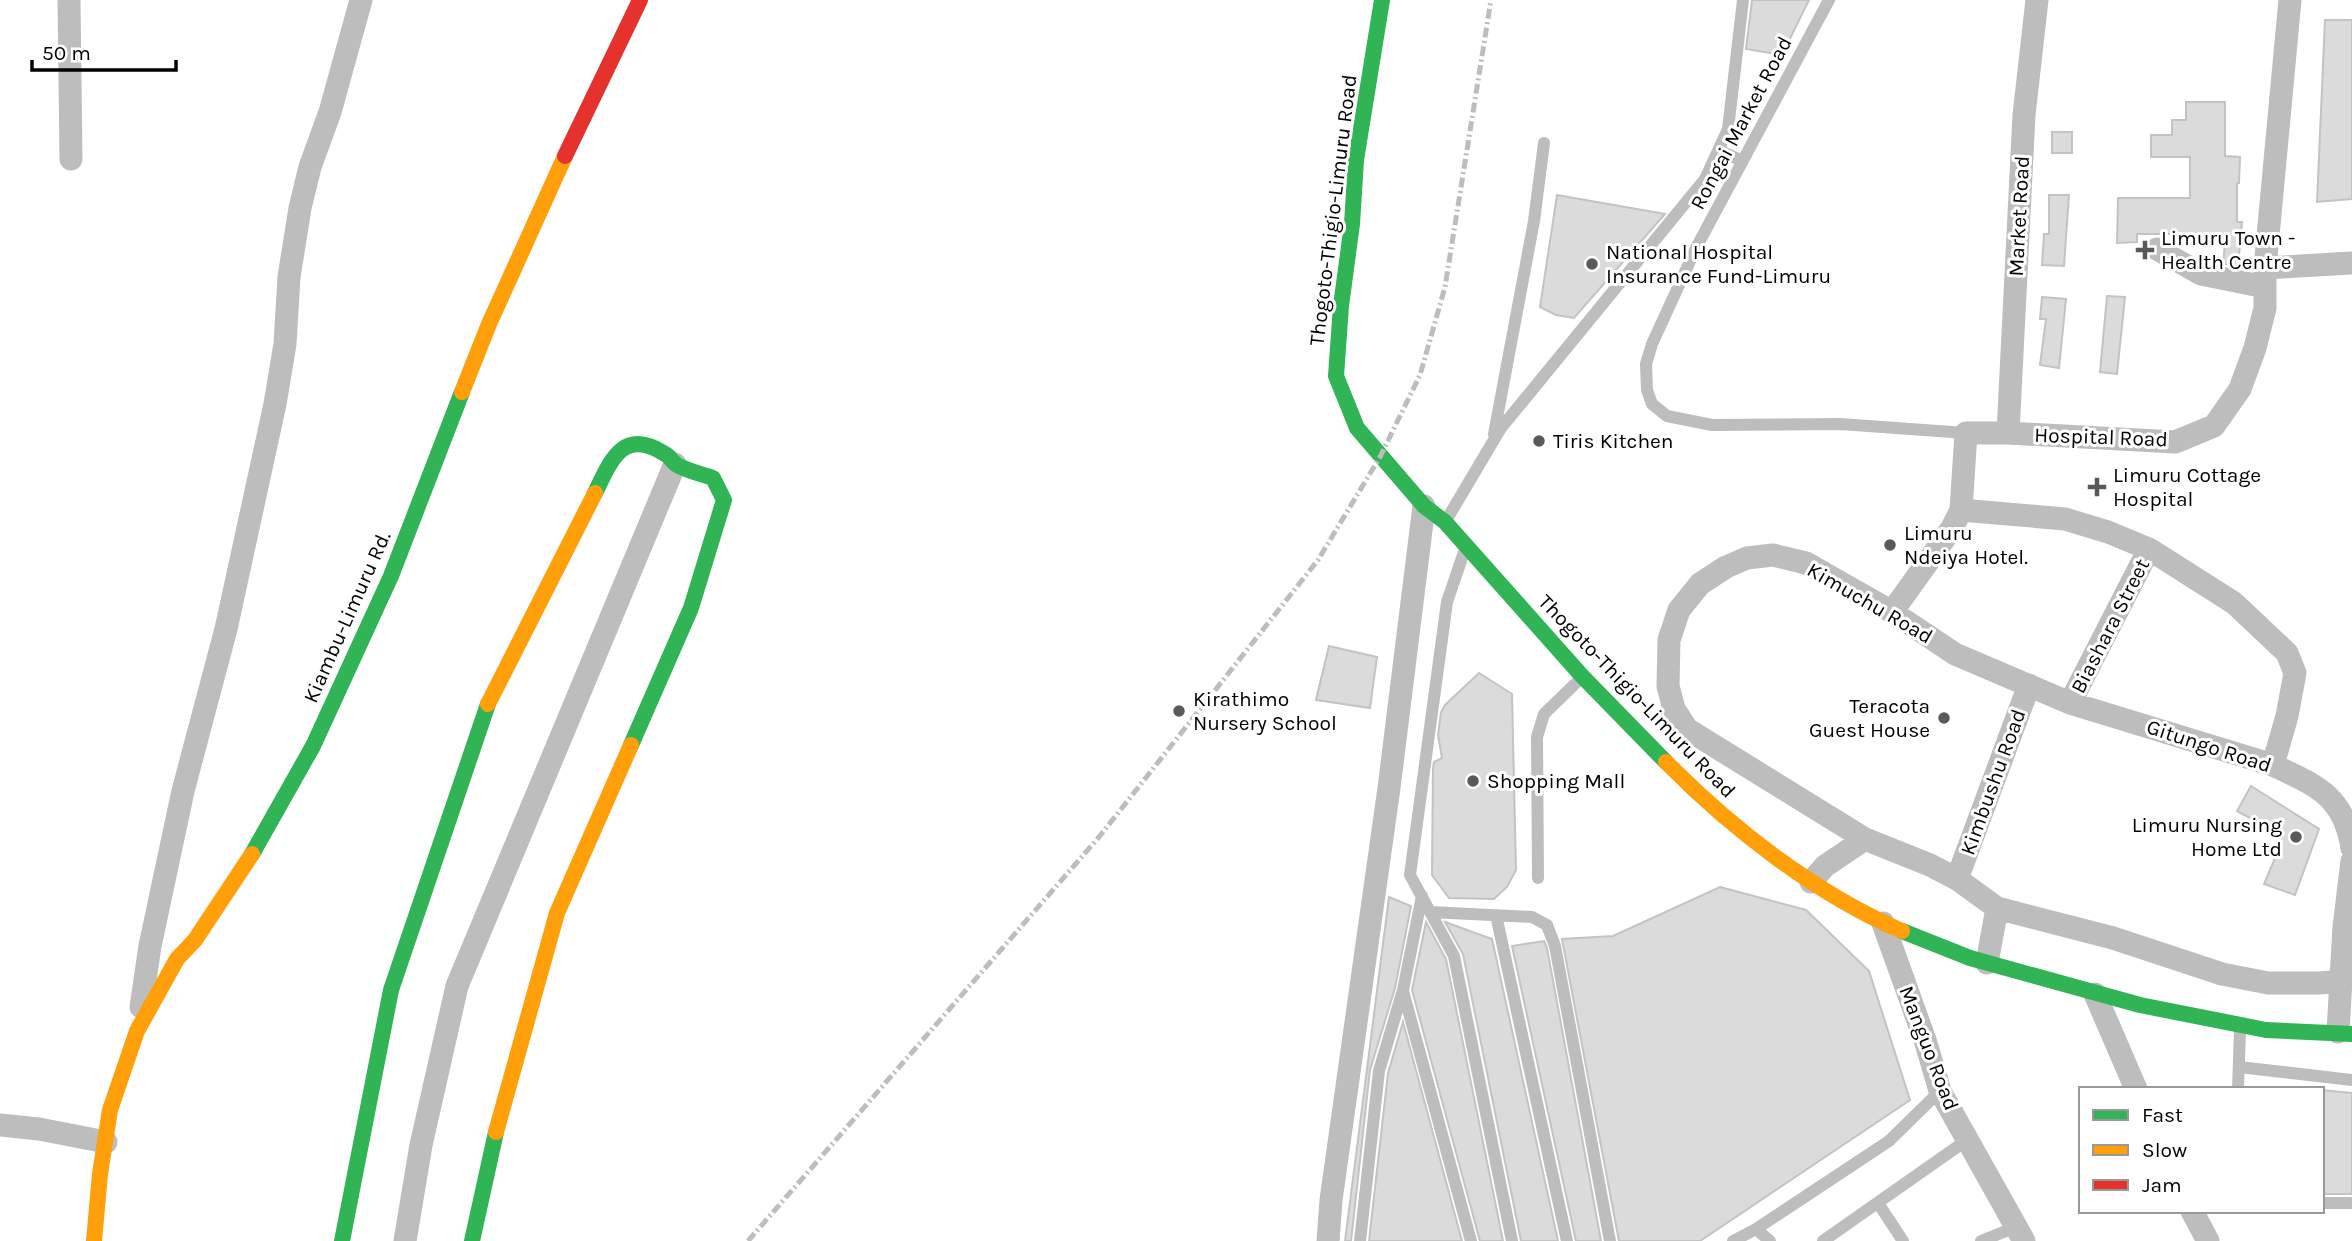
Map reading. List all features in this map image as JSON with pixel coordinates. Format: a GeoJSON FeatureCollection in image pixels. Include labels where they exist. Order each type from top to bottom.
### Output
{"type":"FeatureCollection","features":[{"type":"Feature","properties":{"kind":"main road","name":"Kiambu-Limuru Rd."},"geometry":{"type":"LineString","coordinates":[[94,1241],[100,1174],[110,1111],[137,1031],[177,959],[195,940],[266,832],[313,746],[391,576],[489,324],[576,131],[640,0]]}},
{"type":"Feature","properties":{"kind":"main road","name":"Thogoto-Thigio-Limuru Road"},"geometry":{"type":"LineString","coordinates":[[1382,0],[1356,160],[1336,376],[1357,428],[1424,506],[1445,522],[1582,676],[1685,781],[1739,827],[1811,882],[1883,923],[1940,948],[2095,994],[2240,1026],[2266,1030],[2345,1033]]}},
{"type":"Feature","properties":{"kind":"main road"},"geometry":{"type":"LineString","coordinates":[[342,1241],[391,990],[488,701],[612,459],[625,445],[639,443],[666,454],[675,464],[713,478],[724,500],[691,608],[556,913],[503,1102],[472,1241]]}},
{"type":"Feature","properties":{"kind":"street"},"geometry":{"type":"LineString","coordinates":[[69,0],[71,159]]}},
{"type":"Feature","properties":{"kind":"street"},"geometry":{"type":"LineString","coordinates":[[137,1031],[150,946],[172,845],[226,628],[275,404],[285,344],[289,277],[300,208],[361,0]]}},
{"type":"Feature","properties":{"kind":"street","name":"Market Road"},"geometry":{"type":"LineString","coordinates":[[2008,433],[2024,115],[2038,0]]}},
{"type":"Feature","properties":{"kind":"street","name":"Hospital Road"},"geometry":{"type":"LineString","coordinates":[[1966,433],[2175,442],[2214,426],[2240,390],[2265,308],[2265,277],[2290,0]]}},
{"type":"Feature","properties":{"kind":"street"},"geometry":{"type":"LineString","coordinates":[[2157,249],[2201,274],[2265,277],[2352,263]]}},
{"type":"Feature","properties":{"kind":"street"},"geometry":{"type":"LineString","coordinates":[[1892,611],[1952,528],[1961,510],[1966,433]]}},
{"type":"Feature","properties":{"kind":"street"},"geometry":{"type":"LineString","coordinates":[[405,1241],[421,1145],[457,986],[675,464]]}},
{"type":"Feature","properties":{"kind":"street"},"geometry":{"type":"LineString","coordinates":[[1328,1241],[1331,1200],[1389,788],[1424,506]]}},
{"type":"Feature","properties":{"kind":"street"},"geometry":{"type":"LineString","coordinates":[[1961,510],[2065,519],[2108,532],[2149,550],[2234,603],[2287,653],[2295,673],[2287,716],[2273,765]]}},
{"type":"Feature","properties":{"kind":"street","name":"Biashara Street"},"geometry":{"type":"LineString","coordinates":[[2070,703],[2149,550]]}},
{"type":"Feature","properties":{"kind":"street","name":"Kimuchu Road"},"geometry":{"type":"LineString","coordinates":[[2029,685],[1955,654],[1892,611],[1806,563],[1773,555],[1747,558],[1726,567],[1700,584],[1679,610],[1669,640],[1668,686],[1675,709],[1687,729],[1865,839],[1930,865],[1997,908],[2113,938],[2222,974],[2268,982],[2342,981]]}},
{"type":"Feature","properties":{"kind":"street","name":"Gitungo Road"},"geometry":{"type":"LineString","coordinates":[[2029,685],[2070,703],[2273,765],[2324,792],[2340,808],[2349,827],[2352,848]]}},
{"type":"Feature","properties":{"kind":"street","name":"Kimbushu Road"},"geometry":{"type":"LineString","coordinates":[[1957,880],[2029,685]]}},
{"type":"Feature","properties":{"kind":"street"},"geometry":{"type":"LineString","coordinates":[[1811,882],[1825,866],[1865,839]]}},
{"type":"Feature","properties":{"kind":"street"},"geometry":{"type":"LineString","coordinates":[[2345,1033],[2342,981],[2344,928],[2352,861]]}},
{"type":"Feature","properties":{"kind":"street"},"geometry":{"type":"LineString","coordinates":[[1987,963],[1997,908]]}},
{"type":"Feature","properties":{"kind":"street","name":"Manguo Road"},"geometry":{"type":"LineString","coordinates":[[1883,923],[1926,1042],[1940,1091],[2020,1234]]}},
{"type":"Feature","properties":{"kind":"street"},"geometry":{"type":"LineString","coordinates":[[2095,994],[2135,1087]]}},
{"type":"Feature","properties":{"kind":"street"},"geometry":{"type":"LineString","coordinates":[[0,1125],[39,1129],[106,1142]]}},
{"type":"Feature","properties":{"kind":"street"},"geometry":{"type":"LineString","coordinates":[[2193,1213],[2208,1241]]}},
{"type":"Feature","properties":{"kind":"lane","name":"Rongai Market Road"},"geometry":{"type":"LineString","coordinates":[[1445,522],[1493,441],[1705,179],[1728,129],[1743,0]]}},
{"type":"Feature","properties":{"kind":"lane","name":"Rongai Market Road"},"geometry":{"type":"LineString","coordinates":[[1667,416],[1652,404],[1647,390],[1646,364],[1652,344],[1696,248],[1829,0]]}},
{"type":"Feature","properties":{"kind":"lane"},"geometry":{"type":"LineString","coordinates":[[1493,441],[1534,221],[1544,143]]}},
{"type":"Feature","properties":{"kind":"lane"},"geometry":{"type":"LineString","coordinates":[[1718,149],[1742,161]]}},
{"type":"Feature","properties":{"kind":"lane","name":"Hospital Road"},"geometry":{"type":"LineString","coordinates":[[1667,416],[1712,425],[1840,424],[1966,433]]}},
{"type":"Feature","properties":{"kind":"lane"},"geometry":{"type":"LineString","coordinates":[[1466,545],[1447,602],[1410,875],[1454,956],[1512,1241]]}},
{"type":"Feature","properties":{"kind":"lane"},"geometry":{"type":"LineString","coordinates":[[1538,878],[1537,737],[1544,714],[1582,676]]}},
{"type":"Feature","properties":{"kind":"lane"},"geometry":{"type":"LineString","coordinates":[[1360,1241],[1379,1072],[1403,990],[1422,897]]}},
{"type":"Feature","properties":{"kind":"lane"},"geometry":{"type":"LineString","coordinates":[[1430,912],[1532,917],[1547,925],[1555,946],[1610,1241]]}},
{"type":"Feature","properties":{"kind":"lane"},"geometry":{"type":"LineString","coordinates":[[1496,915],[1567,1241]]}},
{"type":"Feature","properties":{"kind":"lane"},"geometry":{"type":"LineString","coordinates":[[1403,990],[1471,1241]]}},
{"type":"Feature","properties":{"kind":"lane"},"geometry":{"type":"LineString","coordinates":[[2238,1087],[2240,1026]]}},
{"type":"Feature","properties":{"kind":"lane"},"geometry":{"type":"LineString","coordinates":[[2239,1067],[2352,1080]]}},
{"type":"Feature","properties":{"kind":"lane"},"geometry":{"type":"LineString","coordinates":[[1733,1241],[1756,1229],[1889,1140],[1940,1091]]}},
{"type":"Feature","properties":{"kind":"lane"},"geometry":{"type":"LineString","coordinates":[[1823,1241],[1967,1140]]}},
{"type":"Feature","properties":{"kind":"lane"},"geometry":{"type":"LineString","coordinates":[[1878,1203],[1903,1241]]}},
{"type":"Feature","properties":{"kind":"lane"},"geometry":{"type":"LineString","coordinates":[[2324,1203],[2352,1203]]}},
{"type":"Feature","properties":{"kind":"lane"},"geometry":{"type":"LineString","coordinates":[[1756,1229],[1770,1241]]}},
{"type":"Feature","properties":{"kind":"lane"},"geometry":{"type":"LineString","coordinates":[[1982,1241],[2020,1234]]}},
{"type":"Feature","properties":{"kind":"building"},"geometry":{"type":"Polygon","coordinates":[[[1752,0],[1809,0],[1782,55],[1746,49],[1752,0]]]}},
{"type":"Feature","properties":{"kind":"building"},"geometry":{"type":"Polygon","coordinates":[[[2325,20],[2352,20],[2352,199],[2317,202],[2325,20]]]}},
{"type":"Feature","properties":{"kind":"building"},"geometry":{"type":"Polygon","coordinates":[[[2186,102],[2225,102],[2225,156],[2240,157],[2237,222],[2242,222],[2238,266],[2223,264],[2225,243],[2190,243],[2190,234],[2137,234],[2137,242],[2117,243],[2118,198],[2190,198],[2190,157],[2151,157],[2151,135],[2172,135],[2172,120],[2186,120],[2186,102]]]}},
{"type":"Feature","properties":{"kind":"building"},"geometry":{"type":"Polygon","coordinates":[[[2052,132],[2072,132],[2072,153],[2052,153],[2052,132]]]}},
{"type":"Feature","properties":{"kind":"building"},"geometry":{"type":"Polygon","coordinates":[[[1557,195],[1665,214],[1574,318],[1556,315],[1540,307],[1557,195]]]}},
{"type":"Feature","properties":{"kind":"building"},"geometry":{"type":"Polygon","coordinates":[[[2049,195],[2069,195],[2064,266],[2042,265],[2044,234],[2049,234],[2049,195]]]}},
{"type":"Feature","properties":{"kind":"building"},"geometry":{"type":"Polygon","coordinates":[[[2107,296],[2125,297],[2117,374],[2100,372],[2107,296]]]}},
{"type":"Feature","properties":{"kind":"building"},"geometry":{"type":"Polygon","coordinates":[[[2042,297],[2066,299],[2059,368],[2040,365],[2046,319],[2040,319],[2042,297]]]}},
{"type":"Feature","properties":{"kind":"building"},"geometry":{"type":"Polygon","coordinates":[[[1329,646],[1377,657],[1370,708],[1316,700],[1329,646]]]}},
{"type":"Feature","properties":{"kind":"building","name":"Shopping Mall"},"geometry":{"type":"Polygon","coordinates":[[[1479,673],[1512,694],[1516,870],[1507,887],[1494,899],[1449,898],[1432,875],[1433,768],[1434,762],[1442,758],[1438,735],[1441,712],[1479,673]]]}},
{"type":"Feature","properties":{"kind":"building","name":"Limuru Nursing Home Ltd"},"geometry":{"type":"Polygon","coordinates":[[[2251,786],[2319,829],[2295,895],[2264,884],[2281,844],[2272,830],[2237,811],[2251,786]]]}},
{"type":"Feature","properties":{"kind":"building"},"geometry":{"type":"Polygon","coordinates":[[[1720,887],[1806,910],[1869,971],[1910,1100],[1700,1241],[1619,1241],[1562,939],[1613,936],[1720,887]]]}},
{"type":"Feature","properties":{"kind":"building"},"geometry":{"type":"Polygon","coordinates":[[[1389,897],[1411,906],[1395,988],[1370,1070],[1351,1241],[1345,1241],[1389,897]]]}},
{"type":"Feature","properties":{"kind":"building"},"geometry":{"type":"Polygon","coordinates":[[[1426,922],[1446,959],[1503,1241],[1480,1241],[1412,990],[1426,922]]]}},
{"type":"Feature","properties":{"kind":"building"},"geometry":{"type":"Polygon","coordinates":[[[1445,922],[1492,939],[1558,1241],[1521,1241],[1463,954],[1445,922]]]}},
{"type":"Feature","properties":{"kind":"building"},"geometry":{"type":"Polygon","coordinates":[[[1544,941],[1601,1241],[1576,1241],[1512,946],[1544,941]]]}},
{"type":"Feature","properties":{"kind":"building"},"geometry":{"type":"Polygon","coordinates":[[[1403,1022],[1462,1241],[1369,1241],[1388,1073],[1403,1022]]]}},
{"type":"Feature","properties":{"kind":"building"},"geometry":{"type":"Polygon","coordinates":[[[2324,1090],[2352,1093],[2352,1194],[2324,1194],[2324,1090]]]}},
{"type":"Feature","properties":{"kind":"railway"},"geometry":{"type":"LineString","coordinates":[[748,1241],[1099,837],[1318,560],[1380,457],[1420,375],[1445,287],[1491,0]]}},
{"type":"Feature","properties":{"kind":"traffic: fast"},"geometry":{"type":"LineString","coordinates":[[1382,0],[1356,160],[1336,376],[1357,428],[1424,506],[1445,522],[1582,676],[1666,762]]}},
{"type":"Feature","properties":{"kind":"traffic: fast"},"geometry":{"type":"LineString","coordinates":[[252,854],[313,746],[391,576],[462,392]]}},
{"type":"Feature","properties":{"kind":"traffic: fast"},"geometry":{"type":"LineString","coordinates":[[595,493],[620,451],[639,444],[667,455],[681,467],[713,478],[724,500],[691,608],[631,745]]}},
{"type":"Feature","properties":{"kind":"traffic: fast"},"geometry":{"type":"LineString","coordinates":[[342,1241],[391,990],[488,704]]}},
{"type":"Feature","properties":{"kind":"traffic: fast"},"geometry":{"type":"LineString","coordinates":[[1902,931],[1970,958],[2140,1005],[2266,1030],[2352,1034]]}},
{"type":"Feature","properties":{"kind":"traffic: fast"},"geometry":{"type":"LineString","coordinates":[[472,1241],[496,1132]]}},
{"type":"Feature","properties":{"kind":"traffic: slow"},"geometry":{"type":"LineString","coordinates":[[462,392],[489,324],[565,156]]}},
{"type":"Feature","properties":{"kind":"traffic: slow"},"geometry":{"type":"LineString","coordinates":[[488,704],[595,493]]}},
{"type":"Feature","properties":{"kind":"traffic: slow"},"geometry":{"type":"LineString","coordinates":[[496,1132],[557,913],[631,745]]}},
{"type":"Feature","properties":{"kind":"traffic: slow"},"geometry":{"type":"LineString","coordinates":[[1666,762],[1776,858],[1838,898],[1902,931]]}},
{"type":"Feature","properties":{"kind":"traffic: slow"},"geometry":{"type":"LineString","coordinates":[[94,1241],[100,1174],[110,1110],[137,1031],[177,959],[195,940],[252,854]]}},
{"type":"Feature","properties":{"kind":"traffic: jam"},"geometry":{"type":"LineString","coordinates":[[565,156],[640,0]]}},
{"type":"Feature","properties":{"kind":"place","name":"Limuru Town - Health Centre"},"geometry":{"type":"Point","coordinates":[2145,250]}},
{"type":"Feature","properties":{"kind":"place","name":"National Hospital Insurance Fund-Limuru"},"geometry":{"type":"Point","coordinates":[1592,264]}},
{"type":"Feature","properties":{"kind":"place","name":"Tiris Kitchen"},"geometry":{"type":"Point","coordinates":[1539,441]}},
{"type":"Feature","properties":{"kind":"place","name":"Limuru Cottage Hospital"},"geometry":{"type":"Point","coordinates":[2097,487]}},
{"type":"Feature","properties":{"kind":"place","name":"Limuru Ndeiya Hotel."},"geometry":{"type":"Point","coordinates":[1890,545]}},
{"type":"Feature","properties":{"kind":"place","name":"Kirathimo Nursery School"},"geometry":{"type":"Point","coordinates":[1179,711]}},
{"type":"Feature","properties":{"kind":"place","name":"Teracota Guest House"},"geometry":{"type":"Point","coordinates":[1944,718]}},
{"type":"Feature","properties":{"kind":"place","name":"Shopping Mall"},"geometry":{"type":"Point","coordinates":[1473,781]}},
{"type":"Feature","properties":{"kind":"place","name":"Limuru Nursing Home Ltd"},"geometry":{"type":"Point","coordinates":[2296,837]}}]}
